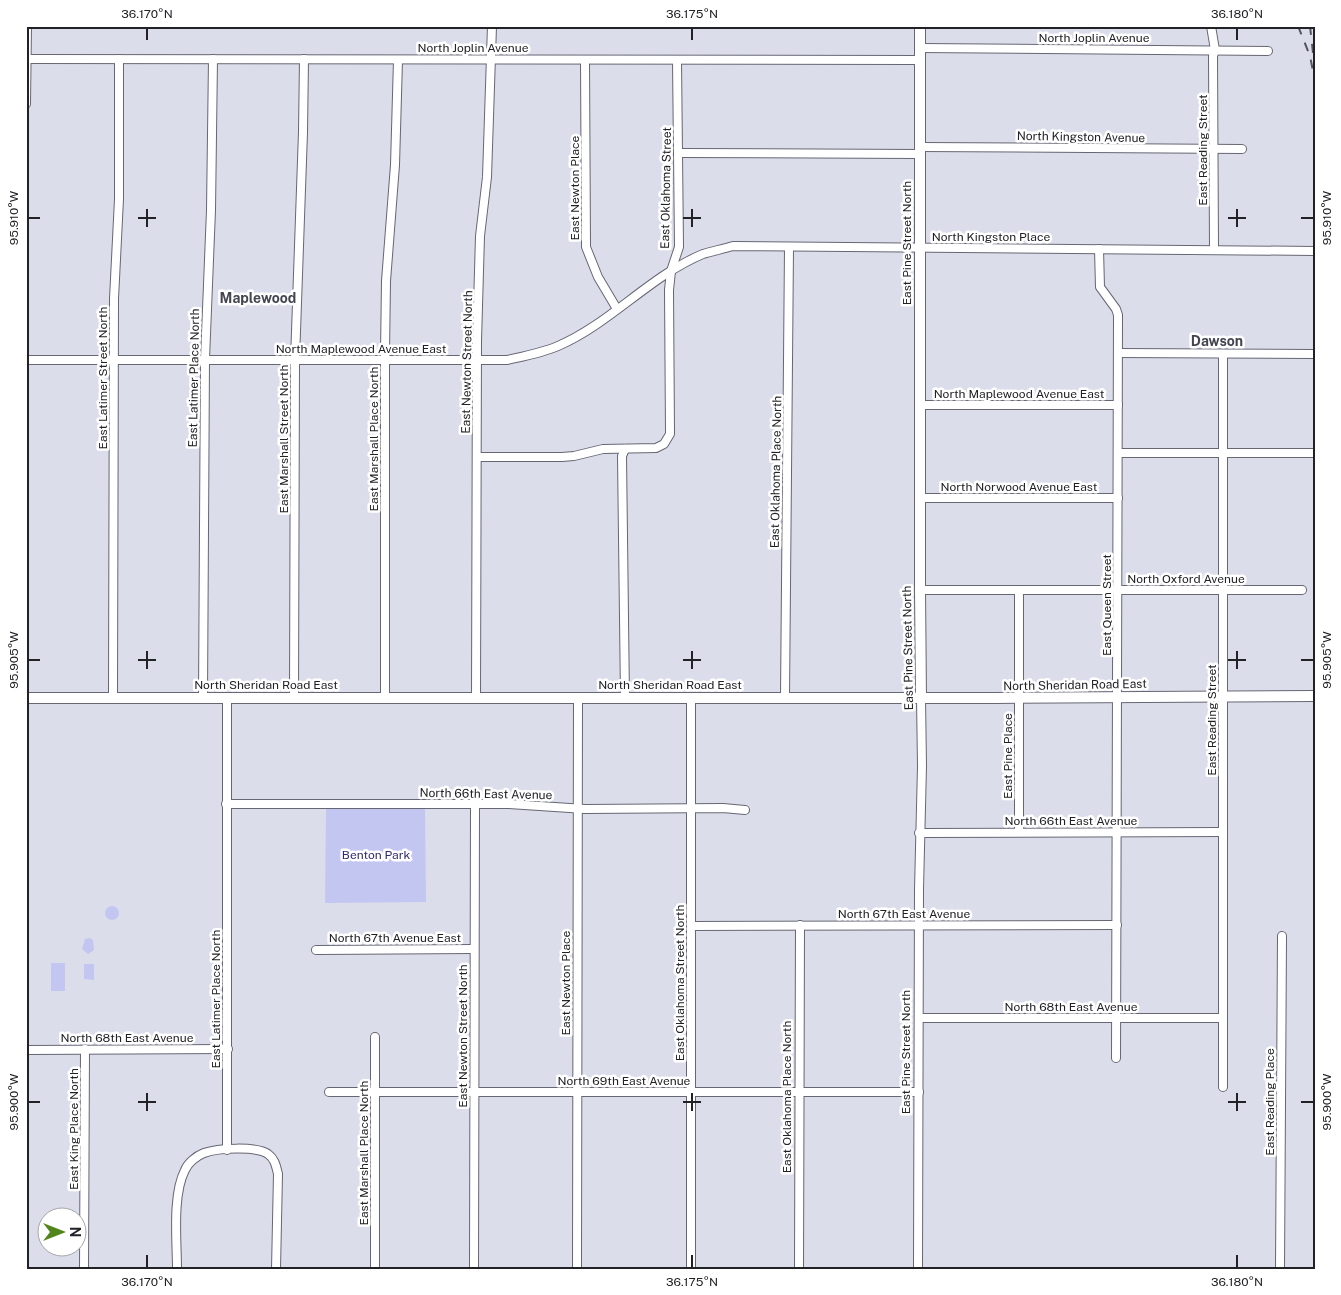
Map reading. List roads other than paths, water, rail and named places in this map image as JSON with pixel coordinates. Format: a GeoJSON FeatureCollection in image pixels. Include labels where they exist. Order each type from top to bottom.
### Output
{"type":"FeatureCollection","features":[{"type":"Feature","properties":{"kind":"main road","name":"East Pine Street North"},"geometry":{"type":"LineString","coordinates":[[920,26],[920,590],[922,698]]}},
{"type":"Feature","properties":{"kind":"main road","name":"North Sheridan Road East"},"geometry":{"type":"LineString","coordinates":[[26,698],[1019,698],[1315,696]]}},
{"type":"Feature","properties":{"kind":"street"},"geometry":{"type":"LineString","coordinates":[[26,104],[27,26]]}},
{"type":"Feature","properties":{"kind":"street","name":"East Newton Street North"},"geometry":{"type":"LineString","coordinates":[[476,698],[477,361],[480,236],[487,177],[492,26]]}},
{"type":"Feature","properties":{"kind":"street","name":"East Reading Street"},"geometry":{"type":"LineString","coordinates":[[1211,26],[1215,50],[1214,250]]}},
{"type":"Feature","properties":{"kind":"street","name":"North Joplin Avenue"},"geometry":{"type":"LineString","coordinates":[[920,48],[1268,51]]}},
{"type":"Feature","properties":{"kind":"street","name":"North Joplin Avenue"},"geometry":{"type":"LineString","coordinates":[[26,60],[119,58],[213,60],[920,60]]}},
{"type":"Feature","properties":{"kind":"street","name":"East Latimer Street North"},"geometry":{"type":"LineString","coordinates":[[113,698],[114,299],[119,200],[119,58]]}},
{"type":"Feature","properties":{"kind":"street","name":"East Marshall Street North"},"geometry":{"type":"LineString","coordinates":[[294,698],[295,360],[304,59]]}},
{"type":"Feature","properties":{"kind":"street","name":"East Latimer Place North"},"geometry":{"type":"LineString","coordinates":[[203,698],[206,285],[211,210],[213,60]]}},
{"type":"Feature","properties":{"kind":"street","name":"East Marshall Place North"},"geometry":{"type":"LineString","coordinates":[[385,698],[386,281],[395,166],[398,60]]}},
{"type":"Feature","properties":{"kind":"street","name":"East Newton Place"},"geometry":{"type":"LineString","coordinates":[[585,60],[586,247],[598,277],[617,309]]}},
{"type":"Feature","properties":{"kind":"street","name":"East Oklahoma Street"},"geometry":{"type":"LineString","coordinates":[[624,449],[656,448],[664,444],[670,434],[670,290],[671,271],[679,247],[677,60]]}},
{"type":"Feature","properties":{"kind":"street","name":"North Kingston Avenue"},"geometry":{"type":"LineString","coordinates":[[679,153],[1242,149]]}},
{"type":"Feature","properties":{"kind":"street","name":"North Kingston Place"},"geometry":{"type":"LineString","coordinates":[[671,271],[704,254],[733,246],[789,248],[1315,251]]}},
{"type":"Feature","properties":{"kind":"street","name":"East Oklahoma Place North"},"geometry":{"type":"LineString","coordinates":[[785,697],[789,248]]}},
{"type":"Feature","properties":{"kind":"street","name":"East Queen Street"},"geometry":{"type":"LineString","coordinates":[[1099,249],[1100,287],[1118,312],[1116,1058]]}},
{"type":"Feature","properties":{"kind":"street","name":"North Maplewood Avenue East"},"geometry":{"type":"LineString","coordinates":[[26,360],[507,360],[540,353],[560,345],[580,334],[671,271]]}},
{"type":"Feature","properties":{"kind":"street"},"geometry":{"type":"LineString","coordinates":[[1118,353],[1315,354]]}},
{"type":"Feature","properties":{"kind":"street","name":"East Reading Street"},"geometry":{"type":"LineString","coordinates":[[1223,354],[1223,1086]]}},
{"type":"Feature","properties":{"kind":"street","name":"North Maplewood Avenue East"},"geometry":{"type":"LineString","coordinates":[[920,405],[1118,405]]}},
{"type":"Feature","properties":{"kind":"street"},"geometry":{"type":"LineString","coordinates":[[478,457],[562,457],[603,449],[624,449],[622,456],[625,698]]}},
{"type":"Feature","properties":{"kind":"street"},"geometry":{"type":"LineString","coordinates":[[1118,453],[1315,453]]}},
{"type":"Feature","properties":{"kind":"street","name":"North Norwood Avenue East"},"geometry":{"type":"LineString","coordinates":[[920,498],[1118,498]]}},
{"type":"Feature","properties":{"kind":"street","name":"North Oxford Avenue"},"geometry":{"type":"LineString","coordinates":[[920,590],[1302,590]]}},
{"type":"Feature","properties":{"kind":"street","name":"East Pine Place"},"geometry":{"type":"LineString","coordinates":[[1019,590],[1019,832]]}},
{"type":"Feature","properties":{"kind":"street","name":"East Latimer Place North"},"geometry":{"type":"LineString","coordinates":[[227,698],[227,1150]]}},
{"type":"Feature","properties":{"kind":"street","name":"East Newton Place"},"geometry":{"type":"LineString","coordinates":[[577,1269],[578,698]]}},
{"type":"Feature","properties":{"kind":"street","name":"East Oklahoma Street North"},"geometry":{"type":"LineString","coordinates":[[691,698],[691,1269]]}},
{"type":"Feature","properties":{"kind":"street","name":"East Pine Street North"},"geometry":{"type":"LineString","coordinates":[[918,1269],[919,833],[922,766],[922,698]]}},
{"type":"Feature","properties":{"kind":"street","name":"North 66th East Avenue"},"geometry":{"type":"LineString","coordinates":[[226,804],[475,804],[578,808],[723,808],[746,810]]}},
{"type":"Feature","properties":{"kind":"street","name":"East Newton Street North"},"geometry":{"type":"LineString","coordinates":[[474,1269],[475,804]]}},
{"type":"Feature","properties":{"kind":"street","name":"North 66th East Avenue"},"geometry":{"type":"LineString","coordinates":[[919,833],[1223,832]]}},
{"type":"Feature","properties":{"kind":"street","name":"East Oklahoma Place North"},"geometry":{"type":"LineString","coordinates":[[799,1269],[798,1092],[800,925]]}},
{"type":"Feature","properties":{"kind":"street","name":"North 67th East Avenue"},"geometry":{"type":"LineString","coordinates":[[691,926],[1117,925]]}},
{"type":"Feature","properties":{"kind":"street","name":"East Reading Place"},"geometry":{"type":"LineString","coordinates":[[1280,1269],[1282,936]]}},
{"type":"Feature","properties":{"kind":"street","name":"North 67th Avenue East"},"geometry":{"type":"LineString","coordinates":[[316,950],[474,949]]}},
{"type":"Feature","properties":{"kind":"street","name":"North 68th East Avenue"},"geometry":{"type":"LineString","coordinates":[[919,1018],[1223,1018]]}},
{"type":"Feature","properties":{"kind":"street","name":"East Marshall Place North"},"geometry":{"type":"LineString","coordinates":[[375,1037],[375,1269]]}},
{"type":"Feature","properties":{"kind":"street","name":"East King Place North"},"geometry":{"type":"LineString","coordinates":[[84,1269],[85,1049]]}},
{"type":"Feature","properties":{"kind":"street","name":"North 68th East Avenue"},"geometry":{"type":"LineString","coordinates":[[26,1050],[228,1049]]}},
{"type":"Feature","properties":{"kind":"street","name":"North 69th East Avenue"},"geometry":{"type":"LineString","coordinates":[[329,1092],[919,1092]]}},
{"type":"Feature","properties":{"kind":"street"},"geometry":{"type":"LineString","coordinates":[[177,1269],[178,1191],[182,1176],[186,1168],[197,1157],[205,1153],[227,1150],[259,1150],[270,1155],[276,1165],[278,1174],[276,1269]]}},
{"type":"Feature","properties":{"kind":"railway"},"geometry":{"type":"LineString","coordinates":[[1298,26],[1310,56],[1315,81]]}},
{"type":"Feature","properties":{"kind":"railway"},"geometry":{"type":"LineString","coordinates":[[1310,26],[1313,53]]}},
{"type":"Feature","properties":{"kind":"district","name":"Maplewood"},"geometry":{"type":"Point","coordinates":[258,298]}},
{"type":"Feature","properties":{"kind":"district","name":"Dawson"},"geometry":{"type":"Point","coordinates":[1217,341]}},
{"type":"Feature","properties":{"kind":"park label","name":"Benton Park"},"geometry":{"type":"Point","coordinates":[376,855]}}]}
